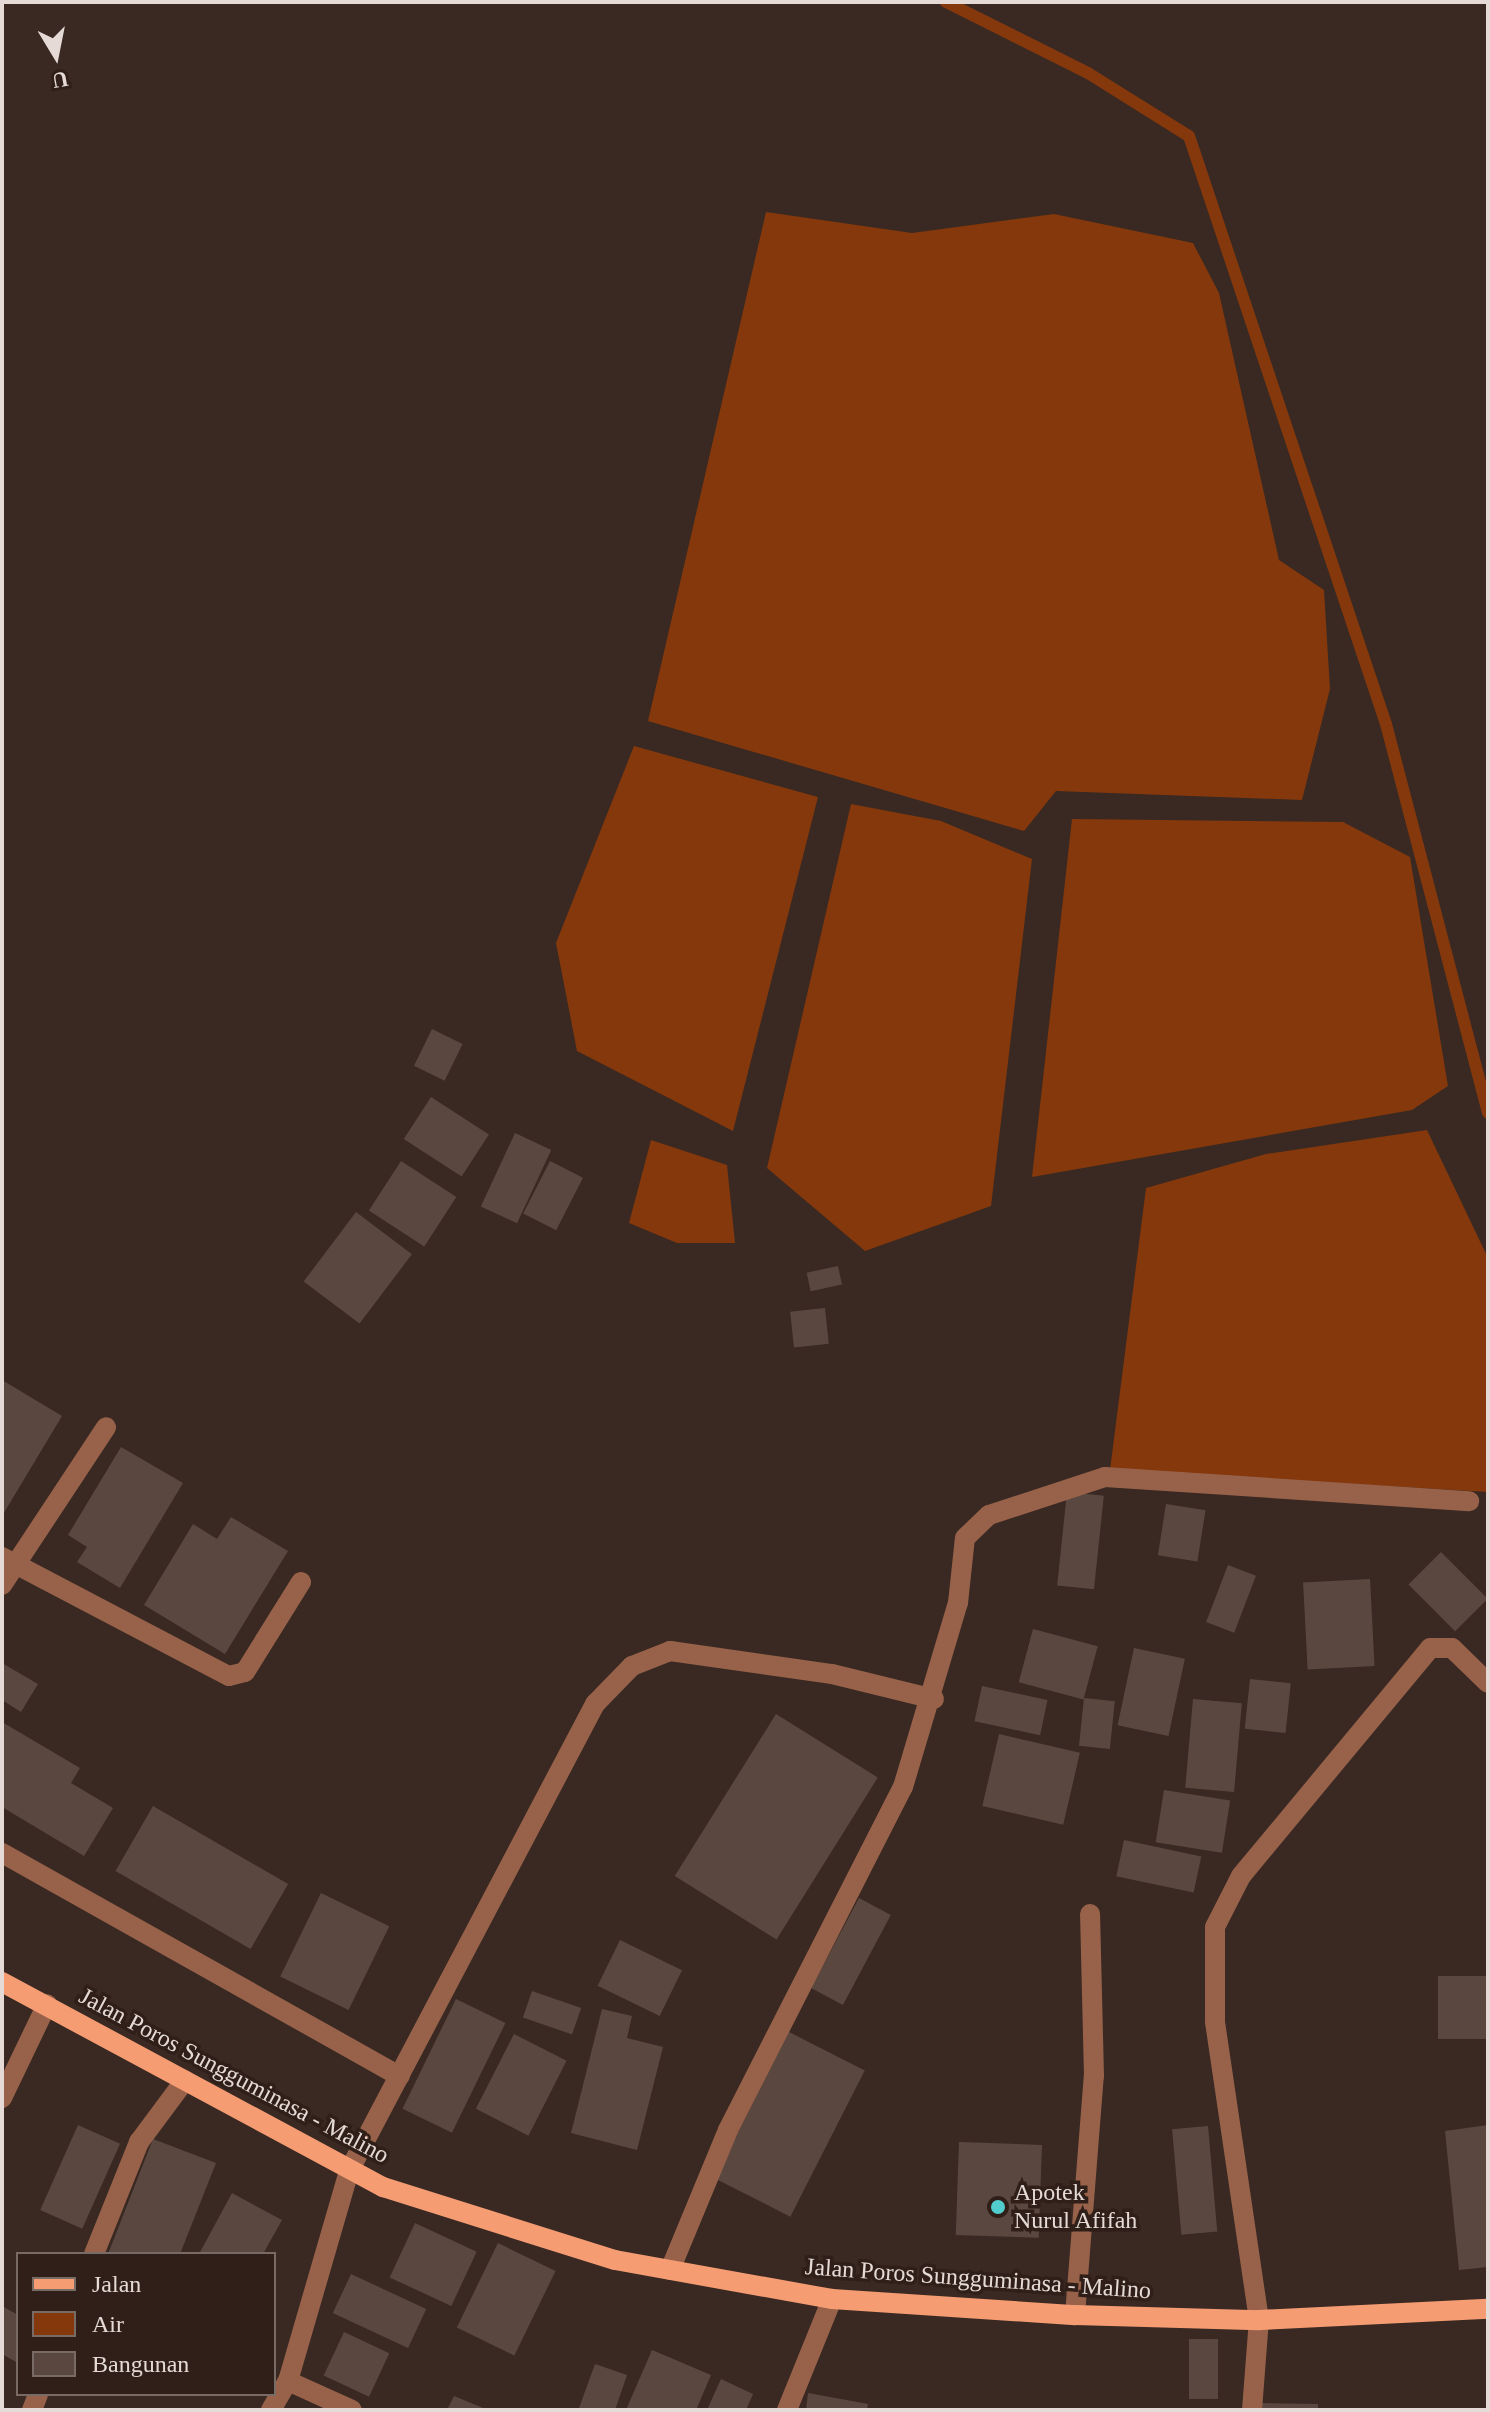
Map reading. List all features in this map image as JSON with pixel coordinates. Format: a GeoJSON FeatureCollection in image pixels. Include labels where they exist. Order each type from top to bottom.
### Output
{"type":"FeatureCollection","features":[{"type":"Feature","properties":{"kind":"main road","name":"Jalan Poros Sungguminasa - Malino"},"geometry":{"type":"LineString","coordinates":[[2,1982],[349,2171],[502,2226],[670,2270],[832,2299],[1075,2315],[1259,2320],[1488,2309]]}},
{"type":"Feature","properties":{"kind":"street"},"geometry":{"type":"LineString","coordinates":[[2,1585],[8,1560],[106,1427]]}},
{"type":"Feature","properties":{"kind":"street"},"geometry":{"type":"LineString","coordinates":[[670,2270],[728,2130],[903,1787],[934,1699],[965,1538],[989,1515],[1105,1477],[1469,1501]]}},
{"type":"Feature","properties":{"kind":"street"},"geometry":{"type":"LineString","coordinates":[[8,1560],[218,1674],[238,1677],[301,1582]]}},
{"type":"Feature","properties":{"kind":"street"},"geometry":{"type":"LineString","coordinates":[[1252,2410],[1259,2320],[1215,2021],[1215,1927],[1241,1876],[1430,1648],[1452,1648],[1488,1683]]}},
{"type":"Feature","properties":{"kind":"street"},"geometry":{"type":"LineString","coordinates":[[271,2410],[288,2381],[349,2171],[595,1704],[632,1666],[670,1651],[832,1674],[934,1699]]}},
{"type":"Feature","properties":{"kind":"street"},"geometry":{"type":"LineString","coordinates":[[2,1853],[400,2076]]}},
{"type":"Feature","properties":{"kind":"street"},"geometry":{"type":"LineString","coordinates":[[1075,2315],[1094,2076],[1090,1914]]}},
{"type":"Feature","properties":{"kind":"street"},"geometry":{"type":"LineString","coordinates":[[2,2098],[47,2004]]}},
{"type":"Feature","properties":{"kind":"street"},"geometry":{"type":"LineString","coordinates":[[95,2252],[139,2142],[185,2080]]}},
{"type":"Feature","properties":{"kind":"street"},"geometry":{"type":"LineString","coordinates":[[787,2410],[832,2299]]}},
{"type":"Feature","properties":{"kind":"street"},"geometry":{"type":"LineString","coordinates":[[288,2381],[352,2410]]}},
{"type":"Feature","properties":{"kind":"water"},"geometry":{"type":"Polygon","coordinates":[[[766,212],[912,233],[1054,214],[1193,243],[1219,293],[1279,560],[1324,590],[1330,689],[1302,800],[1056,791],[1024,831],[648,721],[766,212]]]}},
{"type":"Feature","properties":{"kind":"water"},"geometry":{"type":"Polygon","coordinates":[[[634,746],[818,797],[733,1131],[577,1051],[556,943],[634,746]]]}},
{"type":"Feature","properties":{"kind":"water"},"geometry":{"type":"Polygon","coordinates":[[[851,804],[941,821],[1032,859],[991,1206],[865,1251],[767,1168],[851,804]]]}},
{"type":"Feature","properties":{"kind":"water"},"geometry":{"type":"Polygon","coordinates":[[[1072,819],[1343,822],[1410,857],[1448,1086],[1412,1110],[1032,1177],[1072,819]]]}},
{"type":"Feature","properties":{"kind":"water"},"geometry":{"type":"Polygon","coordinates":[[[1427,1130],[1488,1258],[1488,1492],[1110,1470],[1146,1188],[1266,1154],[1427,1130]]]}},
{"type":"Feature","properties":{"kind":"water"},"geometry":{"type":"Polygon","coordinates":[[[651,1140],[727,1165],[735,1243],[677,1243],[629,1223],[651,1140]]]}},
{"type":"Feature","properties":{"kind":"building"},"geometry":{"type":"Polygon","coordinates":[[[432,1029],[463,1044],[445,1081],[414,1066],[432,1029]]]}},
{"type":"Feature","properties":{"kind":"building"},"geometry":{"type":"Polygon","coordinates":[[[431,1097],[489,1135],[462,1177],[404,1139],[431,1097]]]}},
{"type":"Feature","properties":{"kind":"building"},"geometry":{"type":"Polygon","coordinates":[[[515,1133],[551,1150],[517,1223],[481,1206],[515,1133]]]}},
{"type":"Feature","properties":{"kind":"building"},"geometry":{"type":"Polygon","coordinates":[[[401,1161],[456,1197],[424,1246],[369,1210],[401,1161]]]}},
{"type":"Feature","properties":{"kind":"building"},"geometry":{"type":"Polygon","coordinates":[[[550,1161],[583,1178],[556,1230],[523,1214],[550,1161]]]}},
{"type":"Feature","properties":{"kind":"building"},"geometry":{"type":"Polygon","coordinates":[[[356,1212],[412,1254],[360,1324],[304,1281],[356,1212]]]}},
{"type":"Feature","properties":{"kind":"building"},"geometry":{"type":"Polygon","coordinates":[[[838,1266],[842,1285],[811,1291],[807,1273],[838,1266]]]}},
{"type":"Feature","properties":{"kind":"building"},"geometry":{"type":"Polygon","coordinates":[[[825,1308],[829,1344],[794,1347],[790,1312],[825,1308]]]}},
{"type":"Feature","properties":{"kind":"building"},"geometry":{"type":"Polygon","coordinates":[[[2,1380],[62,1416],[2,1516],[2,1380]]]}},
{"type":"Feature","properties":{"kind":"building"},"geometry":{"type":"Polygon","coordinates":[[[121,1447],[183,1483],[120,1588],[77,1562],[87,1547],[68,1535],[121,1447]]]}},
{"type":"Feature","properties":{"kind":"building"},"geometry":{"type":"Polygon","coordinates":[[[1067,1492],[1104,1496],[1094,1589],[1057,1585],[1067,1492]]]}},
{"type":"Feature","properties":{"kind":"building"},"geometry":{"type":"Polygon","coordinates":[[[1166,1504],[1206,1510],[1197,1562],[1158,1555],[1166,1504]]]}},
{"type":"Feature","properties":{"kind":"building"},"geometry":{"type":"Polygon","coordinates":[[[231,1517],[288,1551],[225,1654],[144,1605],[193,1524],[217,1539],[231,1517]]]}},
{"type":"Feature","properties":{"kind":"building"},"geometry":{"type":"Polygon","coordinates":[[[1441,1552],[1488,1599],[1455,1631],[1408,1585],[1441,1552]]]}},
{"type":"Feature","properties":{"kind":"building"},"geometry":{"type":"Polygon","coordinates":[[[1228,1565],[1256,1576],[1234,1633],[1206,1622],[1228,1565]]]}},
{"type":"Feature","properties":{"kind":"building"},"geometry":{"type":"Polygon","coordinates":[[[1370,1579],[1375,1666],[1308,1669],[1303,1583],[1370,1579]]]}},
{"type":"Feature","properties":{"kind":"building"},"geometry":{"type":"Polygon","coordinates":[[[1033,1629],[1098,1646],[1083,1699],[1019,1682],[1033,1629]]]}},
{"type":"Feature","properties":{"kind":"building"},"geometry":{"type":"Polygon","coordinates":[[[1134,1648],[1185,1659],[1168,1736],[1118,1725],[1134,1648]]]}},
{"type":"Feature","properties":{"kind":"building"},"geometry":{"type":"Polygon","coordinates":[[[2,1663],[38,1684],[21,1712],[2,1700],[2,1663]]]}},
{"type":"Feature","properties":{"kind":"building"},"geometry":{"type":"Polygon","coordinates":[[[1250,1679],[1291,1683],[1286,1733],[1245,1729],[1250,1679]]]}},
{"type":"Feature","properties":{"kind":"building"},"geometry":{"type":"Polygon","coordinates":[[[982,1686],[1048,1700],[1040,1735],[975,1721],[982,1686]]]}},
{"type":"Feature","properties":{"kind":"building"},"geometry":{"type":"Polygon","coordinates":[[[1084,1698],[1115,1701],[1110,1749],[1079,1746],[1084,1698]]]}},
{"type":"Feature","properties":{"kind":"building"},"geometry":{"type":"Polygon","coordinates":[[[1193,1699],[1242,1703],[1234,1792],[1185,1788],[1193,1699]]]}},
{"type":"Feature","properties":{"kind":"building"},"geometry":{"type":"Polygon","coordinates":[[[776,1714],[878,1778],[777,1940],[675,1876],[776,1714]]]}},
{"type":"Feature","properties":{"kind":"building"},"geometry":{"type":"Polygon","coordinates":[[[2,1722],[80,1768],[71,1783],[113,1808],[84,1856],[2,1807],[2,1722]]]}},
{"type":"Feature","properties":{"kind":"building"},"geometry":{"type":"Polygon","coordinates":[[[999,1734],[1080,1753],[1063,1825],[982,1806],[999,1734]]]}},
{"type":"Feature","properties":{"kind":"building"},"geometry":{"type":"Polygon","coordinates":[[[1164,1790],[1230,1800],[1222,1853],[1156,1842],[1164,1790]]]}},
{"type":"Feature","properties":{"kind":"building"},"geometry":{"type":"Polygon","coordinates":[[[153,1806],[288,1884],[251,1949],[116,1871],[153,1806]]]}},
{"type":"Feature","properties":{"kind":"building"},"geometry":{"type":"Polygon","coordinates":[[[1124,1840],[1201,1856],[1194,1893],[1116,1876],[1124,1840]]]}},
{"type":"Feature","properties":{"kind":"building"},"geometry":{"type":"Polygon","coordinates":[[[321,1893],[389,1926],[349,2010],[280,1977],[321,1893]]]}},
{"type":"Feature","properties":{"kind":"building"},"geometry":{"type":"Polygon","coordinates":[[[859,1898],[891,1915],[843,2005],[811,1988],[859,1898]]]}},
{"type":"Feature","properties":{"kind":"building"},"geometry":{"type":"Polygon","coordinates":[[[620,1940],[682,1970],[660,2016],[598,1986],[620,1940]]]}},
{"type":"Feature","properties":{"kind":"building"},"geometry":{"type":"Polygon","coordinates":[[[1438,1976],[1488,1976],[1488,2039],[1438,2039],[1438,1976]]]}},
{"type":"Feature","properties":{"kind":"building"},"geometry":{"type":"Polygon","coordinates":[[[532,1991],[581,2008],[572,2034],[523,2017],[532,1991]]]}},
{"type":"Feature","properties":{"kind":"building"},"geometry":{"type":"Polygon","coordinates":[[[456,1999],[505,2023],[452,2133],[403,2109],[456,1999]]]}},
{"type":"Feature","properties":{"kind":"building"},"geometry":{"type":"Polygon","coordinates":[[[602,2009],[632,2016],[627,2038],[663,2047],[637,2150],[571,2133],[602,2009]]]}},
{"type":"Feature","properties":{"kind":"building"},"geometry":{"type":"Polygon","coordinates":[[[789,2032],[865,2071],[790,2217],[715,2178],[789,2032]]]}},
{"type":"Feature","properties":{"kind":"building"},"geometry":{"type":"Polygon","coordinates":[[[514,2034],[567,2061],[528,2136],[476,2109],[514,2034]]]}},
{"type":"Feature","properties":{"kind":"building"},"geometry":{"type":"Polygon","coordinates":[[[78,2125],[120,2144],[82,2229],[40,2210],[78,2125]]]}},
{"type":"Feature","properties":{"kind":"building"},"geometry":{"type":"Polygon","coordinates":[[[1488,2125],[1488,2267],[1459,2270],[1445,2131],[1488,2125]]]}},
{"type":"Feature","properties":{"kind":"building"},"geometry":{"type":"Polygon","coordinates":[[[1208,2126],[1217,2232],[1181,2235],[1172,2129],[1208,2126]]]}},
{"type":"Feature","properties":{"kind":"building"},"geometry":{"type":"Polygon","coordinates":[[[153,2139],[216,2163],[181,2252],[109,2252],[153,2139]]]}},
{"type":"Feature","properties":{"kind":"building","name":"Apotek Nurul Afifah"},"geometry":{"type":"Polygon","coordinates":[[[959,2142],[1042,2145],[1039,2238],[956,2235],[959,2142]]]}},
{"type":"Feature","properties":{"kind":"building"},"geometry":{"type":"Polygon","coordinates":[[[232,2193],[282,2220],[264,2252],[200,2252],[232,2193]]]}},
{"type":"Feature","properties":{"kind":"building"},"geometry":{"type":"Polygon","coordinates":[[[415,2223],[477,2252],[451,2306],[390,2277],[415,2223]]]}},
{"type":"Feature","properties":{"kind":"building"},"geometry":{"type":"Polygon","coordinates":[[[498,2243],[556,2271],[514,2356],[457,2327],[498,2243]]]}},
{"type":"Feature","properties":{"kind":"building"},"geometry":{"type":"Polygon","coordinates":[[[351,2274],[426,2309],[408,2348],[333,2313],[351,2274]]]}},
{"type":"Feature","properties":{"kind":"building"},"geometry":{"type":"Polygon","coordinates":[[[2,2306],[16,2314],[16,2362],[2,2354],[2,2306]]]}},
{"type":"Feature","properties":{"kind":"building"},"geometry":{"type":"Polygon","coordinates":[[[344,2332],[389,2353],[369,2397],[324,2376],[344,2332]]]}},
{"type":"Feature","properties":{"kind":"building"},"geometry":{"type":"Polygon","coordinates":[[[1189,2339],[1218,2339],[1218,2399],[1189,2399],[1189,2339]]]}},
{"type":"Feature","properties":{"kind":"building"},"geometry":{"type":"Polygon","coordinates":[[[652,2350],[711,2375],[696,2410],[626,2410],[652,2350]]]}},
{"type":"Feature","properties":{"kind":"building"},"geometry":{"type":"Polygon","coordinates":[[[595,2364],[627,2375],[615,2410],[579,2408],[595,2364]]]}},
{"type":"Feature","properties":{"kind":"building"},"geometry":{"type":"Polygon","coordinates":[[[721,2379],[753,2394],[746,2410],[707,2410],[721,2379]]]}},
{"type":"Feature","properties":{"kind":"building"},"geometry":{"type":"Polygon","coordinates":[[[808,2393],[868,2404],[867,2410],[806,2410],[808,2393]]]}},
{"type":"Feature","properties":{"kind":"building"},"geometry":{"type":"Polygon","coordinates":[[[454,2396],[488,2410],[447,2410],[454,2396]]]}},
{"type":"Feature","properties":{"kind":"building"},"geometry":{"type":"Polygon","coordinates":[[[1260,2403],[1318,2404],[1318,2410],[1260,2410],[1260,2403]]]}},
{"type":"Feature","properties":{"kind":"waterway"},"geometry":{"type":"LineString","coordinates":[[946,2],[1088,73],[1189,136],[1386,724],[1488,1113]]}},
{"type":"Feature","properties":{"kind":"place","name":"Apotek Nurul Afifah"},"geometry":{"type":"Point","coordinates":[998,2207]}}]}
